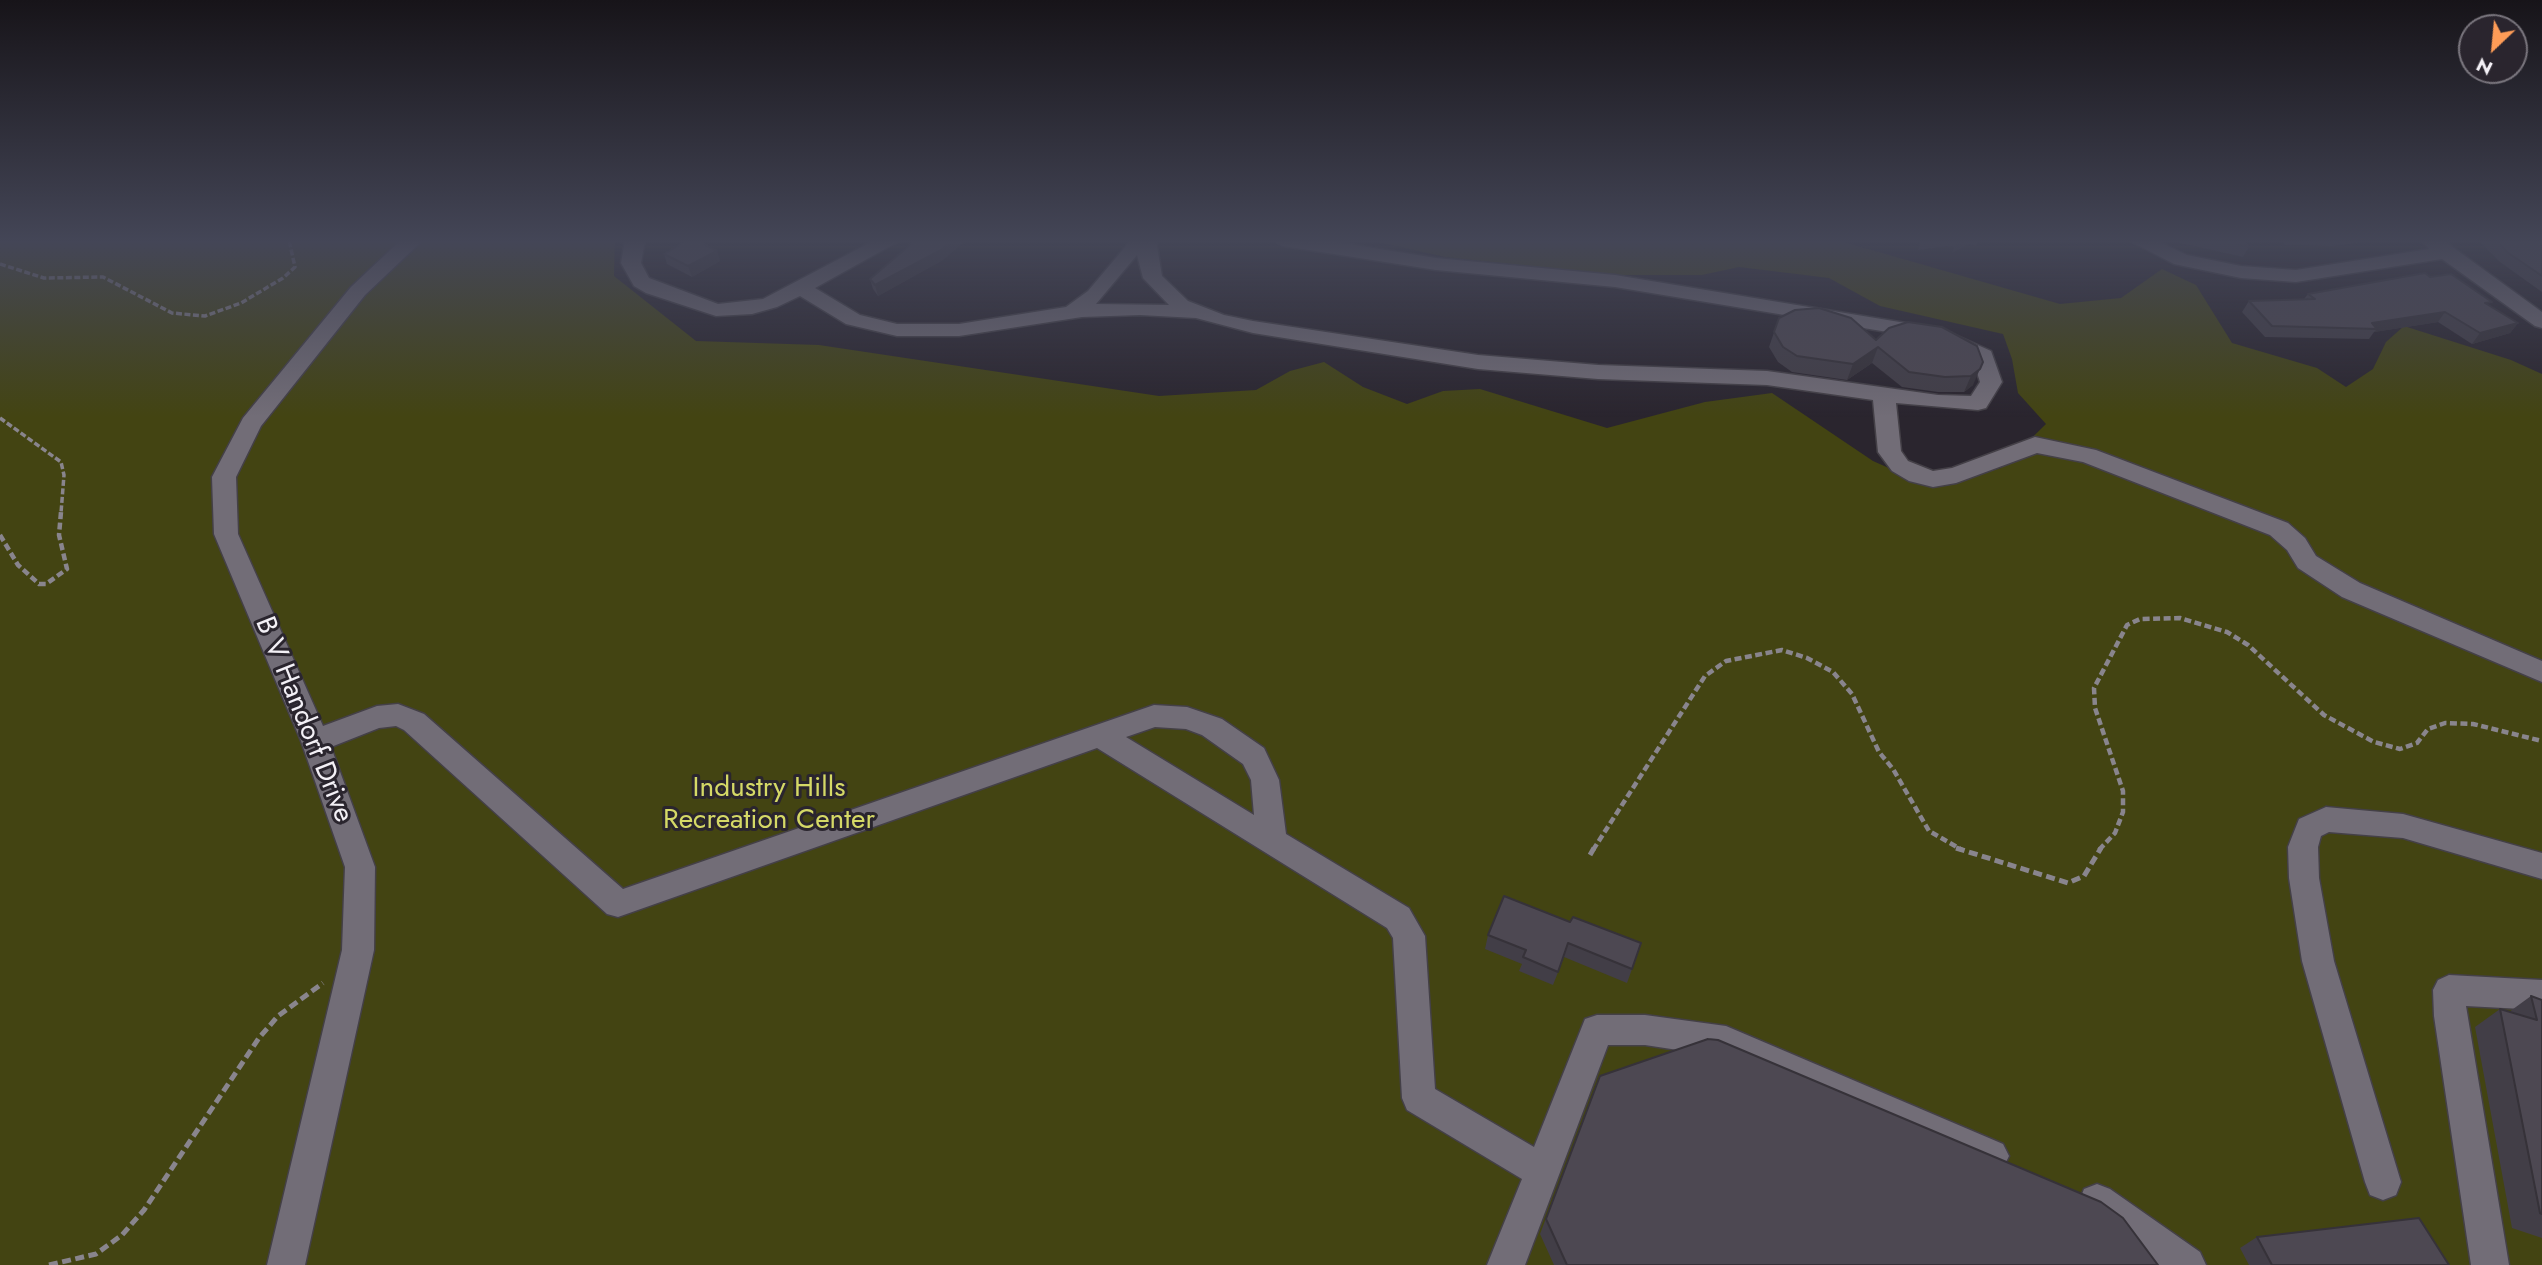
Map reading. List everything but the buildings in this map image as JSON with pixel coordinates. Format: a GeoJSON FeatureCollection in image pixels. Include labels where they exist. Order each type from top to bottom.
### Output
{"type":"FeatureCollection","features":[{"type":"Feature","properties":{"kind":"street","name":"B V Handorf Drive"},"geometry":{"type":"LineString","coordinates":[[286,1265],[358,950],[360,867],[314,741],[226,534],[224,477],[251,423],[351,299]]}},
{"type":"Feature","properties":{"kind":"street"},"geometry":{"type":"LineString","coordinates":[[682,299],[716,310],[752,308],[772,299]]}},
{"type":"Feature","properties":{"kind":"street"},"geometry":{"type":"LineString","coordinates":[[819,299],[853,320],[897,330],[960,330],[1072,313],[1140,309],[1199,313]]}},
{"type":"Feature","properties":{"kind":"street"},"geometry":{"type":"LineString","coordinates":[[1072,313],[1090,299]]}},
{"type":"Feature","properties":{"kind":"street"},"geometry":{"type":"LineString","coordinates":[[1175,299],[1199,313],[1253,327],[1478,362],[1598,372],[1746,376],[1938,402],[1978,403],[1991,382],[1983,356],[1942,335],[1711,299]]}},
{"type":"Feature","properties":{"kind":"street"},"geometry":{"type":"LineString","coordinates":[[2511,299],[2542,322]]}},
{"type":"Feature","properties":{"kind":"street"},"geometry":{"type":"LineString","coordinates":[[1884,394],[1890,452],[1900,466],[1917,475],[1933,479],[1956,475],[2035,445],[2088,456],[2278,529],[2296,544],[2307,562],[2351,590],[2542,672]]}},
{"type":"Feature","properties":{"kind":"street"},"geometry":{"type":"LineString","coordinates":[[314,741],[377,716],[398,715],[414,722],[618,904],[1154,716],[1187,718],[1212,727],[1255,756],[1265,780],[1272,841]]}},
{"type":"Feature","properties":{"kind":"street"},"geometry":{"type":"LineString","coordinates":[[1099,735],[1398,918],[1409,936],[1419,1098],[1542,1171]]}},
{"type":"Feature","properties":{"kind":"street"},"geometry":{"type":"LineString","coordinates":[[2383,1182],[2318,961],[2304,878],[2303,846],[2309,828],[2326,819],[2403,826],[2542,866]]}},
{"type":"Feature","properties":{"kind":"street"},"geometry":{"type":"LineString","coordinates":[[2490,1265],[2450,1016],[2449,990],[2542,995]]}},
{"type":"Feature","properties":{"kind":"street"},"geometry":{"type":"LineString","coordinates":[[1506,1265],[1597,1030],[1645,1030],[1727,1042],[2021,1169]]}},
{"type":"Feature","properties":{"kind":"street"},"geometry":{"type":"LineString","coordinates":[[2072,1191],[2097,1202],[2187,1265]]}},
{"type":"Feature","properties":{"kind":"path"},"geometry":{"type":"LineString","coordinates":[[144,299],[172,313],[205,316],[247,299]]}},
{"type":"Feature","properties":{"kind":"path"},"geometry":{"type":"LineString","coordinates":[[0,418],[61,462],[64,475],[60,535],[67,569],[46,584],[39,584],[18,565],[0,536]]}},
{"type":"Feature","properties":{"kind":"path"},"geometry":{"type":"LineString","coordinates":[[1590,855],[1705,676],[1726,661],[1759,652],[1782,650],[1807,658],[1833,672],[1852,694],[1879,752],[1893,769],[1929,831],[1953,847],[2068,883],[2084,876],[2097,852],[2115,833],[2123,812],[2123,791],[2095,708],[2094,688],[2127,625],[2140,619],[2180,618],[2227,632],[2248,645],[2324,715],[2345,729],[2374,742],[2400,749],[2417,743],[2428,729],[2445,723],[2473,724],[2542,741]]}},
{"type":"Feature","properties":{"kind":"path"},"geometry":{"type":"LineString","coordinates":[[49,1265],[96,1254],[122,1236],[144,1210],[259,1038],[278,1016],[321,985],[354,966]]}},
{"type":"Feature","properties":{"kind":"green space","name":"Industry Hills Recreation Center"},"geometry":{"type":"Polygon","coordinates":[[[0,299],[643,299],[696,341],[819,345],[1159,396],[1256,390],[1290,371],[1324,362],[1363,387],[1407,404],[1443,391],[1480,389],[1607,428],[1705,402],[1772,393],[1873,461],[1909,477],[1948,484],[2001,468],[2046,424],[2018,393],[2012,359],[2003,334],[1880,306],[1867,299],[2043,299],[2060,304],[2110,299],[2205,299],[2232,343],[2317,368],[2346,387],[2373,369],[2386,342],[2404,326],[2511,360],[2542,374],[2542,1265],[0,1265],[0,299]]]}}]}
